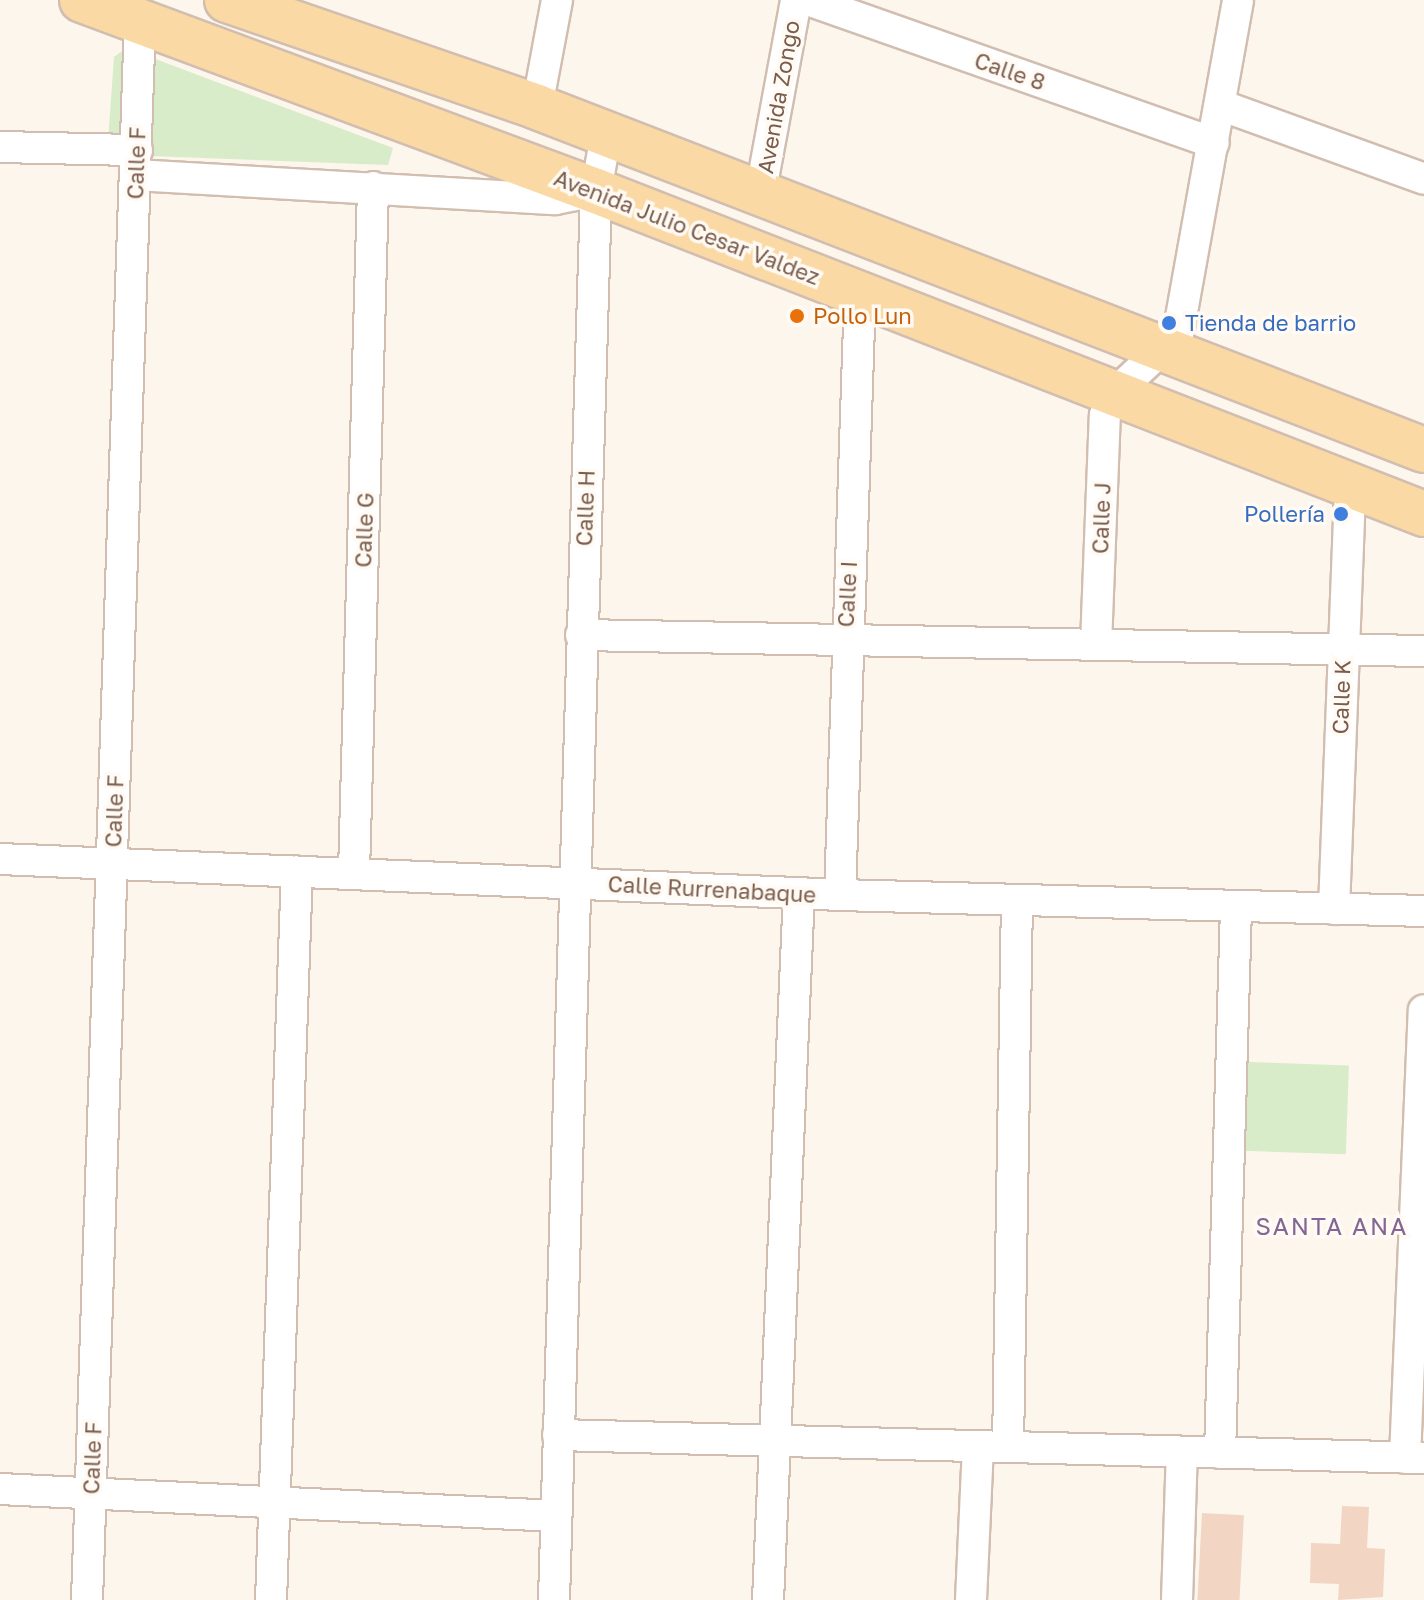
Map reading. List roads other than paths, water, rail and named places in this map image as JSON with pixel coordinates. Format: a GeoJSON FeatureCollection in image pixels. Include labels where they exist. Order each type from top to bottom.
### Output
{"type":"FeatureCollection","features":[{"type":"Feature","properties":{"kind":"main road","name":"Avenida Julio Cesar Valdez"},"geometry":{"type":"LineString","coordinates":[[82,0],[596,191],[1424,514]]}},
{"type":"Feature","properties":{"kind":"main road"},"geometry":{"type":"LineString","coordinates":[[227,0],[537,107],[1424,450]]}},
{"type":"Feature","properties":{"kind":"street"},"geometry":{"type":"LineString","coordinates":[[537,107],[557,0]]}},
{"type":"Feature","properties":{"kind":"street","name":"Avenida Zongo"},"geometry":{"type":"LineString","coordinates":[[760,195],[796,0]]}},
{"type":"Feature","properties":{"kind":"street","name":"Calle 8"},"geometry":{"type":"LineString","coordinates":[[808,0],[1213,143]]}},
{"type":"Feature","properties":{"kind":"street"},"geometry":{"type":"LineString","coordinates":[[1115,393],[1166,351],[1178,334],[1238,0]]}},
{"type":"Feature","properties":{"kind":"street","name":"Calle F"},"geometry":{"type":"LineString","coordinates":[[87,1600],[140,21]]}},
{"type":"Feature","properties":{"kind":"street"},"geometry":{"type":"LineString","coordinates":[[1220,105],[1424,179]]}},
{"type":"Feature","properties":{"kind":"street","name":"Calle H"},"geometry":{"type":"LineString","coordinates":[[554,1600],[596,191],[606,135]]}},
{"type":"Feature","properties":{"kind":"street"},"geometry":{"type":"LineString","coordinates":[[0,147],[373,187],[555,199],[596,191]]}},
{"type":"Feature","properties":{"kind":"street","name":"Calle G"},"geometry":{"type":"LineString","coordinates":[[354,873],[373,187]]}},
{"type":"Feature","properties":{"kind":"street","name":"Calle I"},"geometry":{"type":"LineString","coordinates":[[840,895],[845,640],[860,294]]}},
{"type":"Feature","properties":{"kind":"street","name":"Calle J"},"geometry":{"type":"LineString","coordinates":[[1096,645],[1105,415],[1115,393]]}},
{"type":"Feature","properties":{"kind":"street","name":"Calle K"},"geometry":{"type":"LineString","coordinates":[[1334,909],[1350,485]]}},
{"type":"Feature","properties":{"kind":"street"},"geometry":{"type":"LineString","coordinates":[[581,635],[1424,651]]}},
{"type":"Feature","properties":{"kind":"street","name":"Calle Rurrenabaque"},"geometry":{"type":"LineString","coordinates":[[0,859],[840,895],[1424,911]]}},
{"type":"Feature","properties":{"kind":"street"},"geometry":{"type":"LineString","coordinates":[[271,1600],[297,871]]}},
{"type":"Feature","properties":{"kind":"street"},"geometry":{"type":"LineString","coordinates":[[768,1600],[799,893]]}},
{"type":"Feature","properties":{"kind":"street"},"geometry":{"type":"LineString","coordinates":[[1008,1447],[1017,900]]}},
{"type":"Feature","properties":{"kind":"street"},"geometry":{"type":"LineString","coordinates":[[1220,1453],[1236,906]]}},
{"type":"Feature","properties":{"kind":"street"},"geometry":{"type":"LineString","coordinates":[[558,1435],[1415,1458],[1424,1010]]}},
{"type":"Feature","properties":{"kind":"street"},"geometry":{"type":"LineString","coordinates":[[971,1600],[978,1446]]}},
{"type":"Feature","properties":{"kind":"street"},"geometry":{"type":"LineString","coordinates":[[1177,1600],[1182,1452]]}},
{"type":"Feature","properties":{"kind":"street"},"geometry":{"type":"LineString","coordinates":[[0,1489],[556,1516]]}},
{"type":"Feature","properties":{"kind":"place","name":"Pollo Lun"},"geometry":{"type":"Point","coordinates":[797,316]}},
{"type":"Feature","properties":{"kind":"place","name":"Tienda de barrio"},"geometry":{"type":"Point","coordinates":[1169,323]}},
{"type":"Feature","properties":{"kind":"place","name":"Pollería"},"geometry":{"type":"Point","coordinates":[1341,514]}},
{"type":"Feature","properties":{"kind":"district","name":"SANTA ANA"},"geometry":{"type":"Point","coordinates":[1332,1226]}}]}
